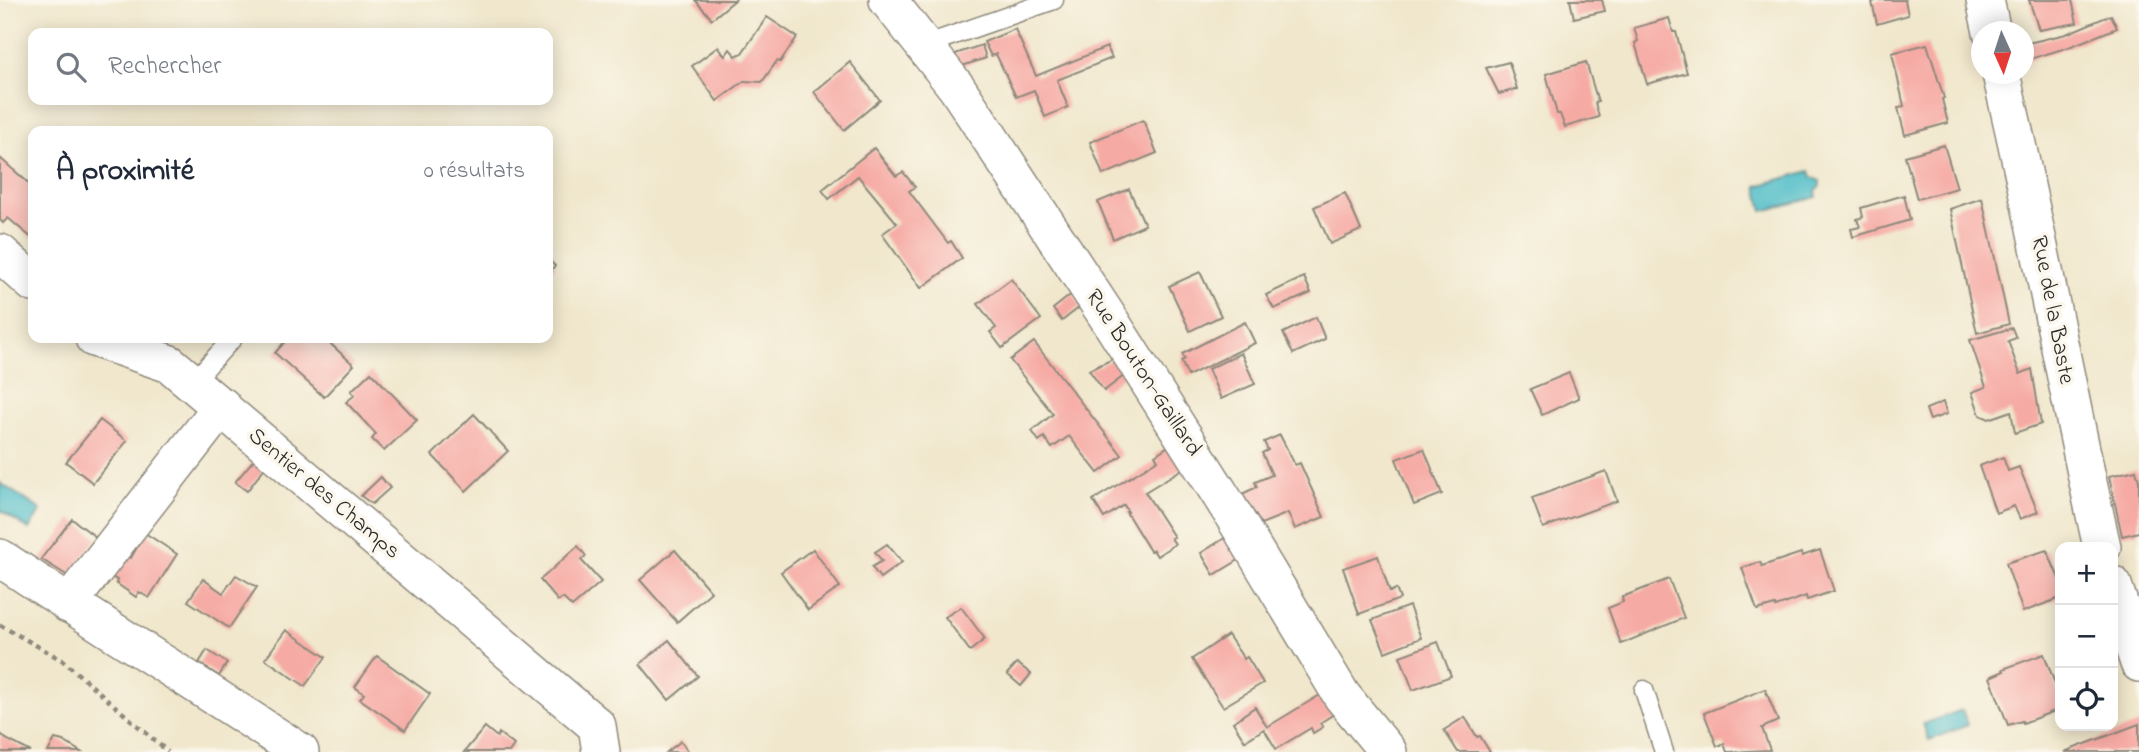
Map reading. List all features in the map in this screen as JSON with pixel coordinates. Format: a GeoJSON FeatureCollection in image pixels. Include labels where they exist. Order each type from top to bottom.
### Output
{"type":"FeatureCollection","features":[{"type":"Feature","properties":{"kind":"street","name":"Rue Bouton-Gaillard"},"geometry":{"type":"LineString","coordinates":[[888,0],[957,88],[1109,318],[1230,510],[1342,696],[1388,752]]}},
{"type":"Feature","properties":{"kind":"street"},"geometry":{"type":"LineString","coordinates":[[1984,0],[1989,21]]}},
{"type":"Feature","properties":{"kind":"street","name":"Rue de la Baste"},"geometry":{"type":"LineString","coordinates":[[2003,84],[2044,262],[2052,316],[2101,542]]}},
{"type":"Feature","properties":{"kind":"street"},"geometry":{"type":"LineString","coordinates":[[0,253],[28,278]]}},
{"type":"Feature","properties":{"kind":"street","name":"Sentier des Champs"},"geometry":{"type":"LineString","coordinates":[[109,343],[170,364],[222,406],[597,726],[601,752]]}},
{"type":"Feature","properties":{"kind":"street"},"geometry":{"type":"LineString","coordinates":[[68,604],[222,406]]}},
{"type":"Feature","properties":{"kind":"street"},"geometry":{"type":"LineString","coordinates":[[0,558],[68,604],[174,668],[300,752]]}},
{"type":"Feature","properties":{"kind":"street"},"geometry":{"type":"LineString","coordinates":[[2118,600],[2139,663]]}},
{"type":"Feature","properties":{"kind":"lane"},"geometry":{"type":"LineString","coordinates":[[925,45],[1054,0]]}},
{"type":"Feature","properties":{"kind":"lane"},"geometry":{"type":"LineString","coordinates":[[192,383],[228,343]]}},
{"type":"Feature","properties":{"kind":"lane"},"geometry":{"type":"LineString","coordinates":[[1644,690],[1664,752]]}},
{"type":"Feature","properties":{"kind":"path"},"geometry":{"type":"LineString","coordinates":[[0,625],[62,660],[168,752]]}},
{"type":"Feature","properties":{"kind":"water"},"geometry":{"type":"Polygon","coordinates":[[[1810,171],[1812,177],[1820,181],[1817,197],[1763,211],[1757,186],[1810,171]]]}},
{"type":"Feature","properties":{"kind":"water"},"geometry":{"type":"Polygon","coordinates":[[[0,483],[41,510],[29,529],[0,510],[0,483]]]}},
{"type":"Feature","properties":{"kind":"water"},"geometry":{"type":"Polygon","coordinates":[[[1962,710],[1968,725],[1929,740],[1923,724],[1962,710]]]}},
{"type":"Feature","properties":{"kind":"building"},"geometry":{"type":"Polygon","coordinates":[[[695,0],[735,0],[712,19],[695,0]]]}},
{"type":"Feature","properties":{"kind":"building"},"geometry":{"type":"Polygon","coordinates":[[[1570,0],[1602,0],[1605,11],[1574,18],[1570,0]]]}},
{"type":"Feature","properties":{"kind":"building"},"geometry":{"type":"Polygon","coordinates":[[[1905,0],[1908,15],[1877,24],[1872,2],[1905,0]]]}},
{"type":"Feature","properties":{"kind":"building"},"geometry":{"type":"Polygon","coordinates":[[[2029,0],[2072,0],[2077,23],[2039,30],[2029,0]]]}},
{"type":"Feature","properties":{"kind":"building"},"geometry":{"type":"Polygon","coordinates":[[[2111,15],[2117,28],[2034,58],[2034,42],[2066,34],[2111,15]]]}},
{"type":"Feature","properties":{"kind":"building"},"geometry":{"type":"Polygon","coordinates":[[[767,17],[797,37],[762,82],[744,81],[717,101],[692,66],[718,47],[725,56],[730,49],[736,56],[742,53],[767,17]]]}},
{"type":"Feature","properties":{"kind":"building"},"geometry":{"type":"Polygon","coordinates":[[[1669,18],[1673,32],[1676,32],[1687,73],[1647,84],[1635,43],[1638,41],[1634,28],[1669,18]]]}},
{"type":"Feature","properties":{"kind":"building"},"geometry":{"type":"Polygon","coordinates":[[[1015,29],[1036,76],[1107,47],[1112,58],[1057,80],[1068,107],[1045,117],[1034,90],[1016,97],[996,54],[991,56],[984,42],[1015,29]]]}},
{"type":"Feature","properties":{"kind":"building"},"geometry":{"type":"Polygon","coordinates":[[[1927,44],[1944,98],[1942,99],[1948,123],[1905,135],[1898,108],[1904,106],[1892,53],[1927,44]]]}},
{"type":"Feature","properties":{"kind":"building"},"geometry":{"type":"Polygon","coordinates":[[[982,45],[986,58],[962,66],[955,54],[982,45]]]}},
{"type":"Feature","properties":{"kind":"building"},"geometry":{"type":"Polygon","coordinates":[[[850,62],[880,100],[844,130],[814,92],[850,62]]]}},
{"type":"Feature","properties":{"kind":"building"},"geometry":{"type":"Polygon","coordinates":[[[1509,62],[1517,89],[1499,94],[1486,68],[1509,62]]]}},
{"type":"Feature","properties":{"kind":"building"},"geometry":{"type":"Polygon","coordinates":[[[1586,62],[1598,102],[1595,103],[1599,117],[1565,127],[1560,114],[1557,114],[1546,74],[1586,62]]]}},
{"type":"Feature","properties":{"kind":"building"},"geometry":{"type":"Polygon","coordinates":[[[1143,120],[1157,153],[1103,175],[1090,142],[1143,120]]]}},
{"type":"Feature","properties":{"kind":"building"},"geometry":{"type":"Polygon","coordinates":[[[1944,145],[1957,188],[1917,199],[1905,156],[1944,145]]]}},
{"type":"Feature","properties":{"kind":"building"},"geometry":{"type":"Polygon","coordinates":[[[874,148],[896,176],[903,172],[915,187],[909,191],[962,258],[921,288],[882,234],[897,223],[858,176],[829,199],[822,190],[874,148]]]}},
{"type":"Feature","properties":{"kind":"building"},"geometry":{"type":"Polygon","coordinates":[[[0,158],[28,183],[28,235],[8,218],[3,223],[0,220],[0,158]]]}},
{"type":"Feature","properties":{"kind":"building"},"geometry":{"type":"Polygon","coordinates":[[[1129,189],[1145,225],[1113,239],[1098,202],[1129,189]]]}},
{"type":"Feature","properties":{"kind":"building"},"geometry":{"type":"Polygon","coordinates":[[[1345,193],[1361,230],[1330,244],[1314,207],[1345,193]]]}},
{"type":"Feature","properties":{"kind":"building"},"geometry":{"type":"Polygon","coordinates":[[[1904,195],[1910,220],[1853,237],[1851,229],[1860,227],[1857,219],[1863,217],[1861,208],[1904,195]]]}},
{"type":"Feature","properties":{"kind":"building"},"geometry":{"type":"Polygon","coordinates":[[[1982,198],[2009,324],[1977,333],[1950,209],[1982,198]]]}},
{"type":"Feature","properties":{"kind":"building"},"geometry":{"type":"Polygon","coordinates":[[[1200,272],[1221,316],[1190,331],[1169,286],[1200,272]]]}},
{"type":"Feature","properties":{"kind":"building"},"geometry":{"type":"Polygon","coordinates":[[[1304,277],[1311,293],[1274,309],[1266,295],[1304,277]]]}},
{"type":"Feature","properties":{"kind":"building"},"geometry":{"type":"Polygon","coordinates":[[[1011,279],[1041,319],[1002,348],[990,332],[996,328],[978,304],[1011,279]]]}},
{"type":"Feature","properties":{"kind":"building"},"geometry":{"type":"Polygon","coordinates":[[[1073,293],[1081,306],[1062,321],[1053,309],[1073,293]]]}},
{"type":"Feature","properties":{"kind":"building"},"geometry":{"type":"Polygon","coordinates":[[[1316,317],[1325,339],[1293,354],[1283,333],[1316,317]]]}},
{"type":"Feature","properties":{"kind":"building"},"geometry":{"type":"Polygon","coordinates":[[[1245,322],[1255,343],[1188,376],[1181,361],[1185,359],[1182,354],[1245,322]]]}},
{"type":"Feature","properties":{"kind":"building"},"geometry":{"type":"Polygon","coordinates":[[[2012,328],[2016,338],[2008,341],[2020,374],[2032,369],[2041,424],[2015,433],[2011,411],[1989,419],[1980,415],[1972,392],[1986,387],[1970,340],[2012,328]]]}},
{"type":"Feature","properties":{"kind":"building"},"geometry":{"type":"Polygon","coordinates":[[[1034,342],[1122,455],[1098,473],[1069,436],[1052,448],[1044,437],[1039,441],[1032,431],[1053,414],[1010,360],[1034,342]]]}},
{"type":"Feature","properties":{"kind":"building"},"geometry":{"type":"Polygon","coordinates":[[[284,343],[330,343],[354,365],[324,397],[275,353],[284,343]]]}},
{"type":"Feature","properties":{"kind":"building"},"geometry":{"type":"Polygon","coordinates":[[[1241,353],[1255,384],[1221,399],[1208,369],[1241,353]]]}},
{"type":"Feature","properties":{"kind":"building"},"geometry":{"type":"Polygon","coordinates":[[[1115,358],[1125,375],[1104,391],[1089,370],[1115,358]]]}},
{"type":"Feature","properties":{"kind":"building"},"geometry":{"type":"Polygon","coordinates":[[[371,372],[417,420],[384,451],[372,439],[376,434],[346,402],[355,395],[351,391],[371,372]]]}},
{"type":"Feature","properties":{"kind":"building"},"geometry":{"type":"Polygon","coordinates":[[[1569,373],[1579,398],[1542,415],[1530,389],[1569,373]]]}},
{"type":"Feature","properties":{"kind":"building"},"geometry":{"type":"Polygon","coordinates":[[[1943,402],[1947,414],[1930,420],[1926,409],[1943,402]]]}},
{"type":"Feature","properties":{"kind":"building"},"geometry":{"type":"Polygon","coordinates":[[[474,414],[508,451],[466,491],[432,455],[474,414]]]}},
{"type":"Feature","properties":{"kind":"building"},"geometry":{"type":"Polygon","coordinates":[[[100,420],[127,441],[93,483],[66,462],[100,420]]]}},
{"type":"Feature","properties":{"kind":"building"},"geometry":{"type":"Polygon","coordinates":[[[1280,435],[1295,465],[1300,463],[1324,517],[1295,529],[1288,513],[1261,524],[1242,494],[1257,487],[1255,482],[1272,475],[1262,453],[1268,450],[1264,442],[1280,435]]]}},
{"type":"Feature","properties":{"kind":"building"},"geometry":{"type":"Polygon","coordinates":[[[1170,445],[1184,468],[1145,492],[1174,537],[1171,538],[1175,544],[1157,556],[1153,550],[1150,551],[1124,505],[1104,518],[1093,500],[1158,460],[1155,455],[1170,445]]]}},
{"type":"Feature","properties":{"kind":"building"},"geometry":{"type":"Polygon","coordinates":[[[1424,449],[1442,494],[1414,505],[1396,459],[1424,449]]]}},
{"type":"Feature","properties":{"kind":"building"},"geometry":{"type":"Polygon","coordinates":[[[2003,457],[2008,471],[2019,467],[2038,512],[2020,519],[2014,506],[1996,513],[1979,466],[2003,457]]]}},
{"type":"Feature","properties":{"kind":"building"},"geometry":{"type":"Polygon","coordinates":[[[255,458],[266,466],[247,491],[235,482],[255,458]]]}},
{"type":"Feature","properties":{"kind":"building"},"geometry":{"type":"Polygon","coordinates":[[[2136,470],[2139,481],[2139,532],[2122,536],[2109,476],[2136,470]]]}},
{"type":"Feature","properties":{"kind":"building"},"geometry":{"type":"Polygon","coordinates":[[[1606,471],[1617,501],[1543,528],[1532,498],[1606,471]]]}},
{"type":"Feature","properties":{"kind":"building"},"geometry":{"type":"Polygon","coordinates":[[[381,477],[390,488],[372,504],[361,496],[381,477]]]}},
{"type":"Feature","properties":{"kind":"building"},"geometry":{"type":"Polygon","coordinates":[[[72,519],[97,538],[68,576],[41,559],[72,519]]]}},
{"type":"Feature","properties":{"kind":"building"},"geometry":{"type":"Polygon","coordinates":[[[145,533],[177,554],[149,598],[139,592],[136,597],[106,574],[122,553],[131,558],[145,533]]]}},
{"type":"Feature","properties":{"kind":"building"},"geometry":{"type":"Polygon","coordinates":[[[1228,536],[1242,558],[1214,575],[1201,553],[1228,536]]]}},
{"type":"Feature","properties":{"kind":"building"},"geometry":{"type":"Polygon","coordinates":[[[887,544],[902,562],[880,578],[872,567],[882,561],[875,552],[887,544]]]}},
{"type":"Feature","properties":{"kind":"building"},"geometry":{"type":"Polygon","coordinates":[[[578,546],[586,556],[581,560],[601,582],[572,607],[563,598],[558,601],[540,580],[578,546]]]}},
{"type":"Feature","properties":{"kind":"building"},"geometry":{"type":"Polygon","coordinates":[[[813,549],[840,587],[808,610],[781,572],[813,549]]]}},
{"type":"Feature","properties":{"kind":"building"},"geometry":{"type":"Polygon","coordinates":[[[675,550],[711,592],[677,622],[640,580],[675,550]]]}},
{"type":"Feature","properties":{"kind":"building"},"geometry":{"type":"Polygon","coordinates":[[[1820,550],[1834,591],[1807,600],[1806,596],[1776,607],[1775,605],[1757,610],[1742,568],[1760,562],[1762,566],[1801,553],[1802,556],[1820,550]]]}},
{"type":"Feature","properties":{"kind":"building"},"geometry":{"type":"Polygon","coordinates":[[[2047,550],[2055,569],[2055,600],[2023,612],[2006,563],[2047,550]]]}},
{"type":"Feature","properties":{"kind":"building"},"geometry":{"type":"Polygon","coordinates":[[[1378,556],[1390,592],[1396,589],[1400,599],[1359,614],[1343,568],[1378,556]]]}},
{"type":"Feature","properties":{"kind":"building"},"geometry":{"type":"Polygon","coordinates":[[[236,575],[257,587],[229,628],[188,601],[203,579],[223,593],[236,575]]]}},
{"type":"Feature","properties":{"kind":"building"},"geometry":{"type":"Polygon","coordinates":[[[1669,579],[1684,618],[1621,644],[1608,608],[1623,602],[1622,597],[1669,579]]]}},
{"type":"Feature","properties":{"kind":"building"},"geometry":{"type":"Polygon","coordinates":[[[1409,606],[1421,638],[1385,652],[1372,620],[1409,606]]]}},
{"type":"Feature","properties":{"kind":"building"},"geometry":{"type":"Polygon","coordinates":[[[961,607],[985,639],[970,651],[945,617],[961,607]]]}},
{"type":"Feature","properties":{"kind":"building"},"geometry":{"type":"Polygon","coordinates":[[[286,630],[326,657],[305,686],[265,659],[286,630]]]}},
{"type":"Feature","properties":{"kind":"building"},"geometry":{"type":"Polygon","coordinates":[[[1228,635],[1244,659],[1247,657],[1263,683],[1223,707],[1192,659],[1228,635]]]}},
{"type":"Feature","properties":{"kind":"building"},"geometry":{"type":"Polygon","coordinates":[[[669,640],[698,676],[669,700],[640,664],[669,640]]]}},
{"type":"Feature","properties":{"kind":"building"},"geometry":{"type":"Polygon","coordinates":[[[1438,642],[1451,676],[1413,690],[1400,656],[1438,642]]]}},
{"type":"Feature","properties":{"kind":"building"},"geometry":{"type":"Polygon","coordinates":[[[207,650],[227,663],[219,676],[199,663],[207,650]]]}},
{"type":"Feature","properties":{"kind":"building"},"geometry":{"type":"Polygon","coordinates":[[[2044,654],[2055,684],[2055,711],[2023,723],[2022,721],[2008,725],[1990,677],[2004,671],[2003,669],[2044,654]]]}},
{"type":"Feature","properties":{"kind":"building"},"geometry":{"type":"Polygon","coordinates":[[[377,656],[430,694],[405,730],[360,699],[364,694],[355,687],[377,656]]]}},
{"type":"Feature","properties":{"kind":"building"},"geometry":{"type":"Polygon","coordinates":[[[1017,663],[1031,674],[1021,686],[1007,674],[1017,663]]]}},
{"type":"Feature","properties":{"kind":"building"},"geometry":{"type":"Polygon","coordinates":[[[1765,689],[1778,721],[1762,728],[1770,750],[1727,752],[1724,744],[1717,746],[1704,713],[1765,689]]]}},
{"type":"Feature","properties":{"kind":"building"},"geometry":{"type":"Polygon","coordinates":[[[1325,692],[1337,712],[1320,723],[1323,727],[1313,733],[1311,728],[1276,749],[1264,729],[1245,741],[1233,722],[1255,707],[1267,727],[1325,692]]]}},
{"type":"Feature","properties":{"kind":"building"},"geometry":{"type":"Polygon","coordinates":[[[1465,717],[1490,752],[1458,752],[1444,730],[1465,717]]]}},
{"type":"Feature","properties":{"kind":"building"},"geometry":{"type":"Polygon","coordinates":[[[2139,724],[2139,752],[2064,752],[2139,724]]]}},
{"type":"Feature","properties":{"kind":"building"},"geometry":{"type":"Polygon","coordinates":[[[485,727],[497,737],[499,733],[514,745],[509,752],[464,752],[485,727]]]}},
{"type":"Feature","properties":{"kind":"building"},"geometry":{"type":"Polygon","coordinates":[[[0,733],[6,739],[31,752],[0,752],[0,733]]]}},
{"type":"Feature","properties":{"kind":"building"},"geometry":{"type":"Polygon","coordinates":[[[55,739],[63,741],[81,752],[48,752],[55,739]]]}},
{"type":"Feature","properties":{"kind":"building"},"geometry":{"type":"Polygon","coordinates":[[[681,741],[689,752],[667,752],[681,741]]]}}]}
